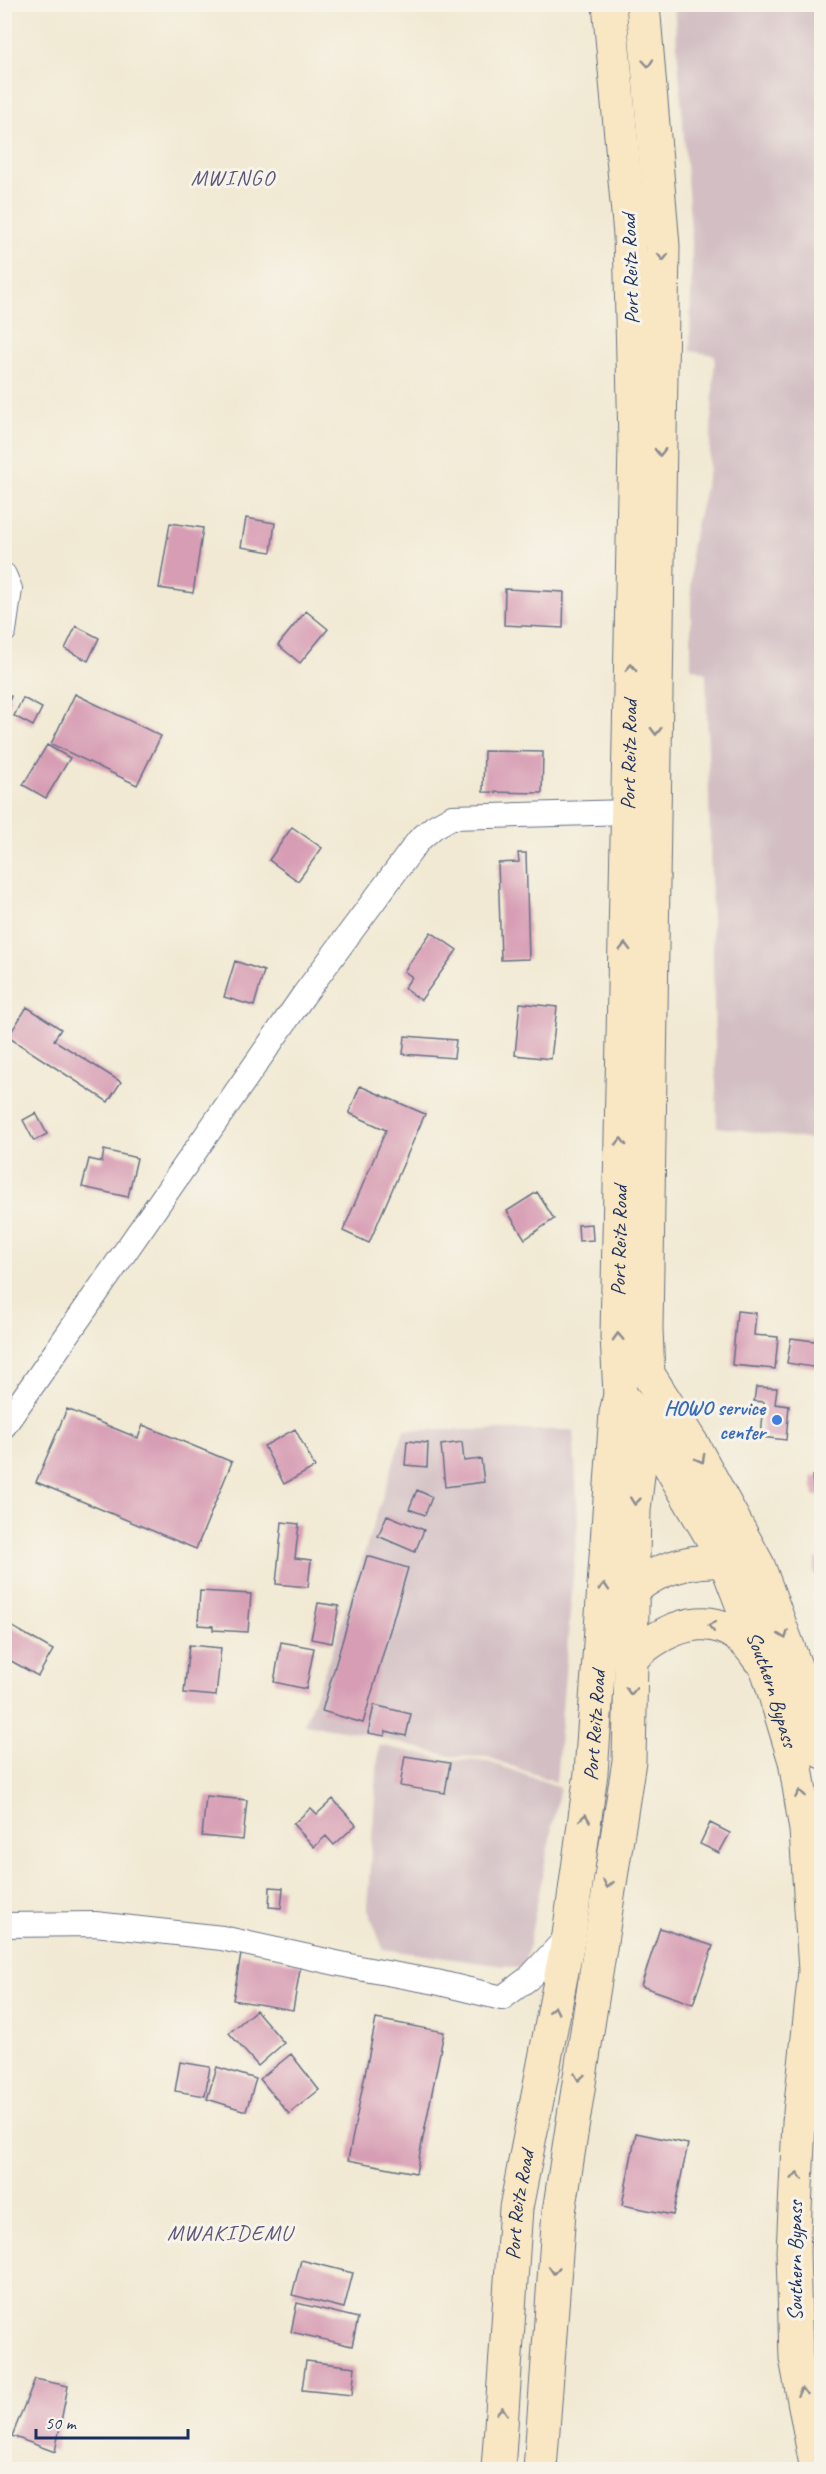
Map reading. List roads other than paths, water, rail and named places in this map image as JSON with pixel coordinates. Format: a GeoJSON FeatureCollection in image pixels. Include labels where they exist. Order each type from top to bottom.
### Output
{"type":"FeatureCollection","features":[{"type":"Feature","properties":{"kind":"main road","name":"Port Reitz Road"},"geometry":{"type":"LineString","coordinates":[[498,2469],[516,2208],[569,1935],[591,1773],[616,1413],[620,1395],[617,1336],[635,442],[631,246],[609,4]]}},
{"type":"Feature","properties":{"kind":"main road"},"geometry":{"type":"LineString","coordinates":[[644,4],[663,246],[646,1329],[648,1374]]}},
{"type":"Feature","properties":{"kind":"main road","name":"Southern Bypass"},"geometry":{"type":"LineString","coordinates":[[648,1374],[694,1447],[758,1565],[798,1674],[822,1752]]}},
{"type":"Feature","properties":{"kind":"main road","name":"Southern Bypass"},"geometry":{"type":"LineString","coordinates":[[620,1395],[644,1422],[725,1560],[769,1675],[795,1761],[814,1836],[815,1971],[799,2122],[793,2252],[796,2358],[817,2469]]}},
{"type":"Feature","properties":{"kind":"main road","name":"Port Reitz Road"},"geometry":{"type":"LineString","coordinates":[[540,2469],[559,2212],[629,1761],[634,1510],[644,1422]]}},
{"type":"Feature","properties":{"kind":"main road"},"geometry":{"type":"LineString","coordinates":[[633,1590],[656,1573],[687,1563],[725,1560],[758,1565]]}},
{"type":"Feature","properties":{"kind":"main road"},"geometry":{"type":"LineString","coordinates":[[632,1657],[653,1638],[681,1626],[694,1623],[713,1625],[726,1629],[748,1642],[769,1675]]}},
{"type":"Feature","properties":{"kind":"street"},"geometry":{"type":"LineString","coordinates":[[4,575],[10,589],[4,631]]}},
{"type":"Feature","properties":{"kind":"street"},"geometry":{"type":"LineString","coordinates":[[4,1426],[303,996],[419,840],[434,827],[452,817],[629,812]]}},
{"type":"Feature","properties":{"kind":"street","name":"Port Reitz Road"},"geometry":{"type":"LineString","coordinates":[[644,1422],[648,1374]]}},
{"type":"Feature","properties":{"kind":"street"},"geometry":{"type":"LineString","coordinates":[[4,1925],[95,1924],[222,1938],[502,1998],[529,1978],[569,1935]]}},
{"type":"Feature","properties":{"kind":"place","name":"HOWO service center"},"geometry":{"type":"Point","coordinates":[777,1420]}},
{"type":"Feature","properties":{"kind":"district","name":"MWINGO"},"geometry":{"type":"Point","coordinates":[233,178]}},
{"type":"Feature","properties":{"kind":"district","name":"MWAKIDEMU"},"geometry":{"type":"Point","coordinates":[230,2233]}}]}
